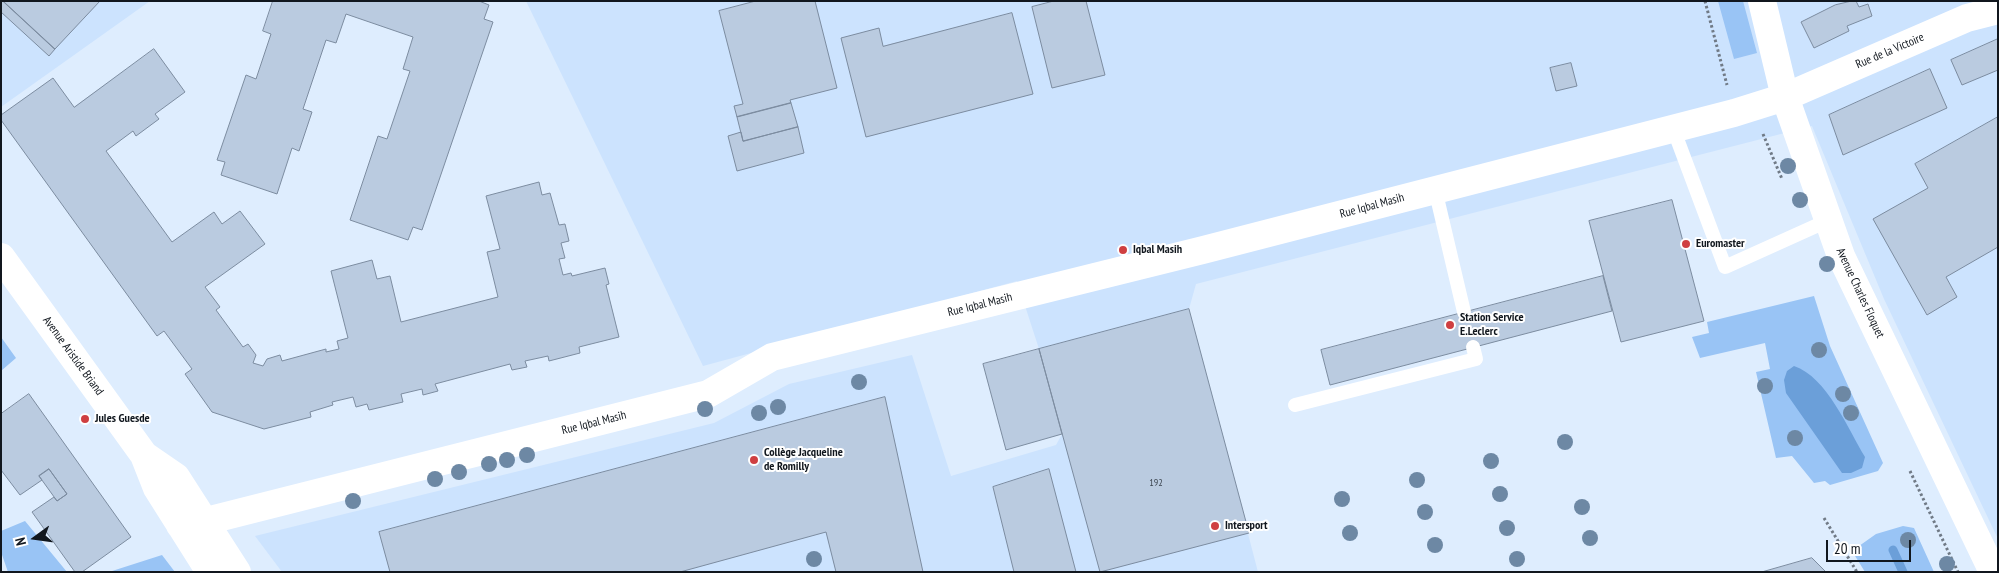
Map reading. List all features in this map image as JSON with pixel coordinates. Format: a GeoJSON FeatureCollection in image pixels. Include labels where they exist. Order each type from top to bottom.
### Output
{"type":"FeatureCollection","features":[{"type":"Feature","properties":{"kind":"street","name":"Avenue Charles Floquet"},"geometry":{"type":"LineString","coordinates":[[1762,1],[1785,97],[1827,221],[1841,256],[1991,555]]}},
{"type":"Feature","properties":{"kind":"street","name":"Rue de la Victoire"},"geometry":{"type":"LineString","coordinates":[[1785,97],[1967,18],[1998,10]]}},
{"type":"Feature","properties":{"kind":"street","name":"Rue Iqbal Masih"},"geometry":{"type":"LineString","coordinates":[[193,523],[708,394],[772,357],[1203,250],[1734,113],[1785,97]]}},
{"type":"Feature","properties":{"kind":"street","name":"Avenue Aristide Briand"},"geometry":{"type":"LineString","coordinates":[[1,257],[144,455],[176,477],[210,572]]}},
{"type":"Feature","properties":{"kind":"street","name":"Avenue Aristide Briand"},"geometry":{"type":"LineString","coordinates":[[193,523],[237,572]]}},
{"type":"Feature","properties":{"kind":"lane"},"geometry":{"type":"LineString","coordinates":[[1673,128],[1725,267],[1827,221]]}},
{"type":"Feature","properties":{"kind":"lane"},"geometry":{"type":"LineString","coordinates":[[1435,189],[1464,312]]}},
{"type":"Feature","properties":{"kind":"lane"},"geometry":{"type":"LineString","coordinates":[[1295,405],[1476,358],[1473,347]]}},
{"type":"Feature","properties":{"kind":"path"},"geometry":{"type":"LineString","coordinates":[[1705,1],[1734,113]]}},
{"type":"Feature","properties":{"kind":"path"},"geometry":{"type":"LineString","coordinates":[[1824,518],[1857,572]]}},
{"type":"Feature","properties":{"kind":"shaded area"},"geometry":{"type":"Polygon","coordinates":[[[1,1],[150,1],[1,107],[1,1]]]}},
{"type":"Feature","properties":{"kind":"shaded area"},"geometry":{"type":"Polygon","coordinates":[[[526,1],[1998,1],[1998,539],[1884,299],[1812,126],[1196,284],[1189,309],[1258,572],[282,572],[255,536],[714,423],[789,384],[912,355],[951,476],[1056,445],[1062,434],[1039,349],[1017,281],[703,366],[526,1]]]}},
{"type":"Feature","properties":{"kind":"shaded area"},"geometry":{"type":"Polygon","coordinates":[[[1718,1],[1743,1],[1757,53],[1734,59],[1718,1]]]}},
{"type":"Feature","properties":{"kind":"shaded area"},"geometry":{"type":"Polygon","coordinates":[[[1814,296],[1830,346],[1883,463],[1878,471],[1830,485],[1825,481],[1814,483],[1792,456],[1776,458],[1756,372],[1770,369],[1765,343],[1700,358],[1692,337],[1709,333],[1707,322],[1814,296]]]}},
{"type":"Feature","properties":{"kind":"shaded area"},"geometry":{"type":"Polygon","coordinates":[[[1,337],[16,358],[1,371],[1,337]]]}},
{"type":"Feature","properties":{"kind":"shaded area"},"geometry":{"type":"Polygon","coordinates":[[[1794,366],[1806,372],[1817,381],[1836,405],[1865,457],[1862,468],[1851,473],[1842,473],[1786,393],[1784,380],[1787,371],[1794,366]]]}},
{"type":"Feature","properties":{"kind":"shaded area"},"geometry":{"type":"Polygon","coordinates":[[[25,521],[67,572],[8,572],[1,552],[1,531],[25,521]]]}},
{"type":"Feature","properties":{"kind":"shaded area"},"geometry":{"type":"Polygon","coordinates":[[[1903,526],[1914,528],[1934,572],[1865,572],[1852,551],[1876,534],[1903,526]]]}},
{"type":"Feature","properties":{"kind":"shaded area"},"geometry":{"type":"Polygon","coordinates":[[[162,555],[175,572],[109,572],[162,555]]]}},
{"type":"Feature","properties":{"kind":"building"},"geometry":{"type":"Polygon","coordinates":[[[1,1],[55,49],[49,56],[1,12],[1,1]]]}},
{"type":"Feature","properties":{"kind":"building"},"geometry":{"type":"Polygon","coordinates":[[[3,1],[100,1],[55,49],[3,1]]]}},
{"type":"Feature","properties":{"kind":"building"},"geometry":{"type":"Polygon","coordinates":[[[273,1],[479,1],[489,5],[484,19],[493,22],[422,230],[413,227],[408,240],[350,220],[378,136],[387,139],[410,71],[403,69],[413,37],[346,14],[336,43],[326,40],[303,109],[312,112],[299,151],[292,148],[277,194],[221,175],[225,162],[217,160],[246,75],[256,79],[271,34],[263,31],[273,1]]]}},
{"type":"Feature","properties":{"kind":"building"},"geometry":{"type":"Polygon","coordinates":[[[756,1],[815,1],[837,88],[790,100],[791,103],[737,117],[734,106],[743,104],[719,11],[756,1]]]}},
{"type":"Feature","properties":{"kind":"building"},"geometry":{"type":"Polygon","coordinates":[[[1054,1],[1086,1],[1105,75],[1052,88],[1032,7],[1054,1]]]}},
{"type":"Feature","properties":{"kind":"building"},"geometry":{"type":"Polygon","coordinates":[[[1856,1],[1859,7],[1868,4],[1872,16],[1847,26],[1849,31],[1814,48],[1801,22],[1835,5],[1856,1]]]}},
{"type":"Feature","properties":{"kind":"building"},"geometry":{"type":"Polygon","coordinates":[[[1012,13],[1033,94],[866,137],[841,38],[879,28],[883,46],[1012,13]]]}},
{"type":"Feature","properties":{"kind":"building"},"geometry":{"type":"Polygon","coordinates":[[[1998,39],[1998,70],[1962,85],[1951,60],[1998,39]]]}},
{"type":"Feature","properties":{"kind":"building"},"geometry":{"type":"Polygon","coordinates":[[[154,49],[185,92],[155,114],[159,119],[136,136],[133,131],[106,151],[172,242],[214,212],[222,224],[240,211],[265,244],[205,287],[220,307],[216,310],[243,347],[248,344],[256,355],[253,363],[263,366],[267,359],[280,355],[282,361],[326,349],[326,352],[339,349],[337,341],[348,338],[331,271],[372,260],[377,279],[390,276],[401,322],[498,297],[487,252],[500,249],[486,196],[539,182],[542,195],[550,193],[559,225],[565,224],[569,241],[561,243],[565,258],[559,259],[563,275],[571,273],[572,276],[605,268],[609,284],[606,285],[619,337],[579,347],[580,353],[549,361],[548,356],[525,361],[527,367],[512,370],[510,364],[435,384],[438,391],[423,395],[422,389],[401,394],[403,402],[369,410],[367,404],[356,407],[353,397],[332,402],[333,405],[310,412],[311,417],[264,429],[212,412],[185,374],[192,369],[164,331],[157,336],[1,120],[1,115],[53,78],[74,107],[154,49]]]}},
{"type":"Feature","properties":{"kind":"building"},"geometry":{"type":"Polygon","coordinates":[[[1571,63],[1577,86],[1556,91],[1550,68],[1571,63]]]}},
{"type":"Feature","properties":{"kind":"building"},"geometry":{"type":"Polygon","coordinates":[[[1930,69],[1947,108],[1843,155],[1829,115],[1930,69]]]}},
{"type":"Feature","properties":{"kind":"building"},"geometry":{"type":"Polygon","coordinates":[[[791,103],[798,127],[743,141],[737,117],[791,103]]]}},
{"type":"Feature","properties":{"kind":"building"},"geometry":{"type":"Polygon","coordinates":[[[1998,117],[1998,247],[1946,277],[1957,297],[1927,315],[1873,219],[1928,188],[1915,164],[1998,117]]]}},
{"type":"Feature","properties":{"kind":"building"},"geometry":{"type":"Polygon","coordinates":[[[798,127],[804,153],[737,171],[728,136],[741,132],[743,141],[798,127]]]}},
{"type":"Feature","properties":{"kind":"building"},"geometry":{"type":"Polygon","coordinates":[[[1672,200],[1704,321],[1621,342],[1589,221],[1672,200]]]}},
{"type":"Feature","properties":{"kind":"building"},"geometry":{"type":"Polygon","coordinates":[[[1603,276],[1612,311],[1330,385],[1321,350],[1603,276]]]}},
{"type":"Feature","properties":{"kind":"building"},"geometry":{"type":"Polygon","coordinates":[[[1189,309],[1249,533],[1100,572],[1039,349],[1189,309]]]}},
{"type":"Feature","properties":{"kind":"building"},"geometry":{"type":"Polygon","coordinates":[[[1039,349],[1062,434],[1006,450],[983,364],[1039,349]]]}},
{"type":"Feature","properties":{"kind":"building"},"geometry":{"type":"Polygon","coordinates":[[[29,394],[131,537],[82,572],[75,572],[32,512],[54,497],[57,501],[67,494],[49,469],[39,476],[42,480],[20,495],[1,470],[1,414],[29,394]]]}},
{"type":"Feature","properties":{"kind":"building"},"geometry":{"type":"Polygon","coordinates":[[[885,397],[923,572],[836,572],[826,532],[680,572],[390,572],[379,532],[885,397]]]}},
{"type":"Feature","properties":{"kind":"building"},"geometry":{"type":"Polygon","coordinates":[[[49,469],[67,494],[57,501],[39,476],[49,469]]]}},
{"type":"Feature","properties":{"kind":"building"},"geometry":{"type":"Polygon","coordinates":[[[1049,469],[1076,572],[1014,572],[993,487],[1049,469]]]}},
{"type":"Feature","properties":{"kind":"building"},"geometry":{"type":"Polygon","coordinates":[[[1812,558],[1826,572],[1762,572],[1812,558]]]}},
{"type":"Feature","properties":{"kind":"waterway"},"geometry":{"type":"LineString","coordinates":[[1893,550],[1903,572]]}},
{"type":"Feature","properties":{"kind":"place","name":"Euromaster"},"geometry":{"type":"Point","coordinates":[1686,244]}},
{"type":"Feature","properties":{"kind":"place","name":"Iqbal Masih"},"geometry":{"type":"Point","coordinates":[1123,250]}},
{"type":"Feature","properties":{"kind":"place","name":"Station Service E.Leclerc"},"geometry":{"type":"Point","coordinates":[1450,325]}},
{"type":"Feature","properties":{"kind":"place","name":"Jules Guesde"},"geometry":{"type":"Point","coordinates":[85,419]}},
{"type":"Feature","properties":{"kind":"place","name":"Collège Jacqueline de Romilly"},"geometry":{"type":"Point","coordinates":[754,460]}},
{"type":"Feature","properties":{"kind":"place","name":"Intersport"},"geometry":{"type":"Point","coordinates":[1215,526]}}]}
